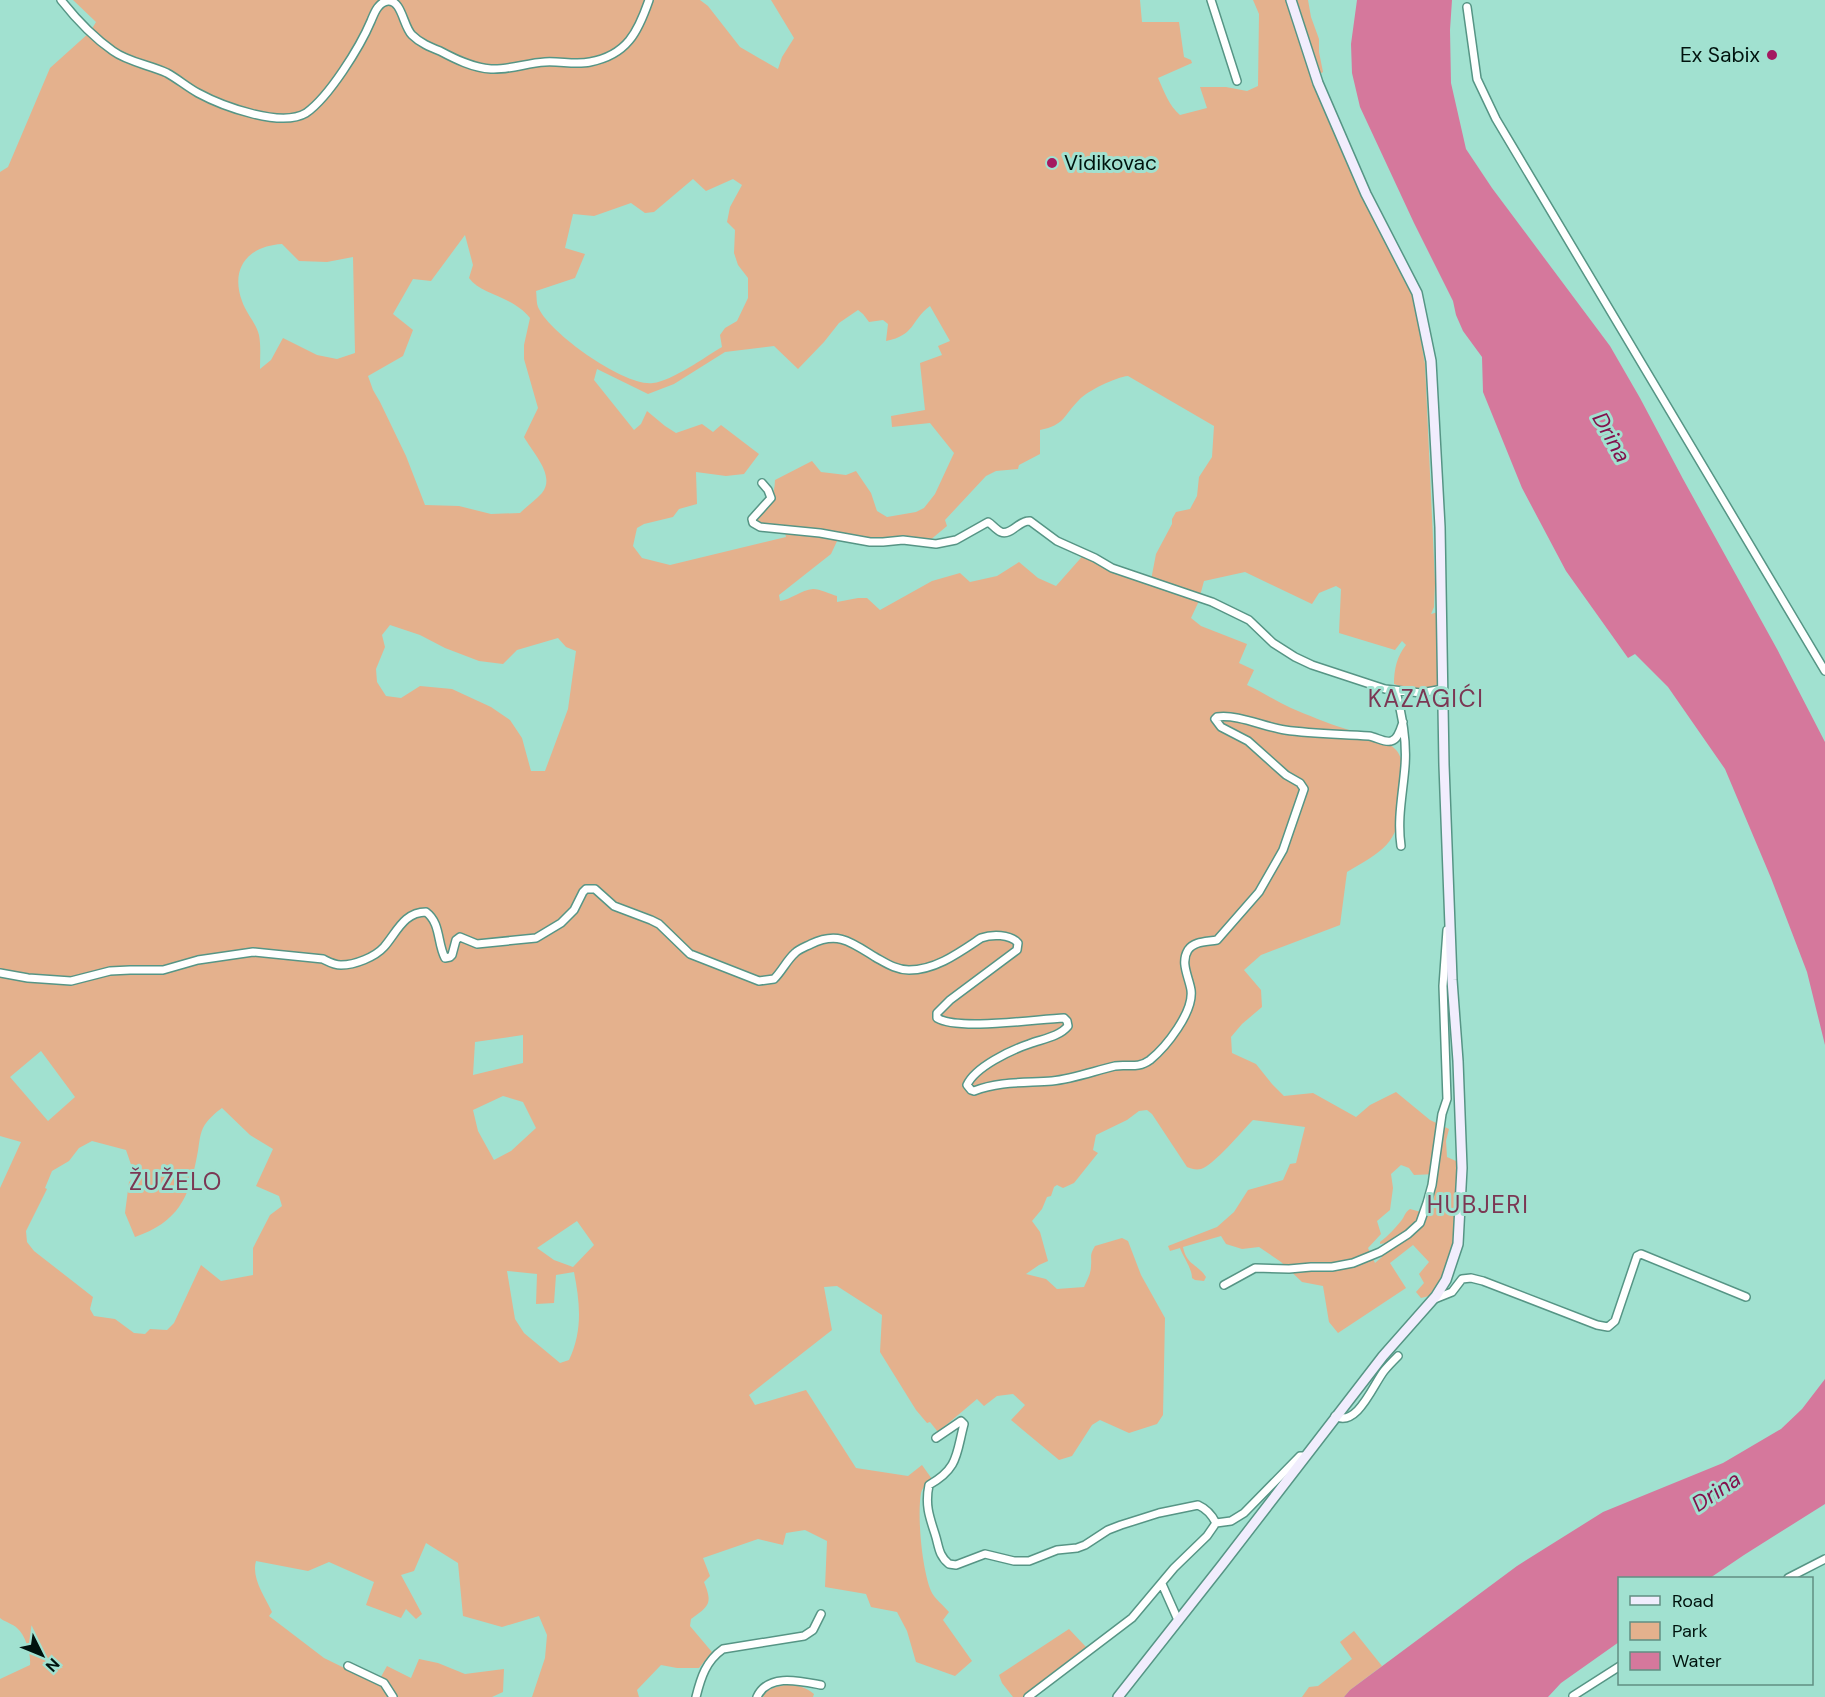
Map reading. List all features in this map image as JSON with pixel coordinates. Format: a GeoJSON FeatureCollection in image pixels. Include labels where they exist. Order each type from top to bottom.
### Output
{"type":"FeatureCollection","features":[{"type":"Feature","properties":{"kind":"street"},"geometry":{"type":"LineString","coordinates":[[61,0],[76,19],[114,51],[167,73],[198,93],[219,102],[265,116],[288,118],[298,117],[318,103],[362,42],[376,10],[384,2],[395,3],[400,9],[406,28],[419,41],[466,63],[491,69],[544,62],[589,62],[604,58],[632,39],[638,30],[649,0]]}},
{"type":"Feature","properties":{"kind":"street"},"geometry":{"type":"LineString","coordinates":[[1211,0],[1236,81]]}},
{"type":"Feature","properties":{"kind":"street"},"geometry":{"type":"LineString","coordinates":[[1118,1697],[1335,1416],[1431,1300],[1446,1280],[1458,1244],[1462,1168],[1452,980],[1444,765],[1440,527],[1431,361],[1416,293],[1366,194],[1318,83],[1292,0]]}},
{"type":"Feature","properties":{"kind":"street"},"geometry":{"type":"LineString","coordinates":[[1467,7],[1477,79],[1496,119],[1825,671]]}},
{"type":"Feature","properties":{"kind":"street"},"geometry":{"type":"LineString","coordinates":[[762,483],[771,498],[752,519],[753,523],[760,527],[820,533],[870,542],[903,540],[936,544],[956,540],[988,522],[1002,532],[1006,532],[1024,521],[1030,521],[1057,541],[1112,568],[1147,582],[1212,602],[1250,620],[1273,643],[1294,657],[1312,665],[1385,690],[1421,693],[1443,689]]}},
{"type":"Feature","properties":{"kind":"street"},"geometry":{"type":"LineString","coordinates":[[1396,690],[1403,722],[1405,765],[1399,806],[1401,846]]}},
{"type":"Feature","properties":{"kind":"street"},"geometry":{"type":"LineString","coordinates":[[0,973],[28,978],[71,981],[110,971],[163,970],[198,960],[253,952],[323,959],[342,965],[380,952],[405,919],[420,912],[426,912],[434,919],[442,952],[445,958],[448,958],[452,955],[456,940],[460,937],[477,944],[536,938],[566,919],[574,910],[583,892],[591,888],[614,906],[659,924],[690,954],[759,981],[774,978],[794,953],[827,938],[841,939],[890,966],[908,970],[940,963],[981,938],[1010,937],[1018,943],[1017,950],[950,1000],[937,1013],[938,1018],[943,1021],[976,1023],[1043,1021],[1064,1018],[1068,1026],[1060,1033],[1004,1055],[980,1070],[967,1085],[974,1091],[1003,1084],[1053,1081],[1118,1066],[1142,1065],[1150,1059],[1175,1032],[1187,1009],[1191,997],[1185,970],[1188,951],[1196,943],[1218,940],[1258,892],[1287,842],[1304,789],[1300,783],[1286,775],[1248,741],[1218,724],[1215,719],[1222,716],[1284,730],[1375,736],[1390,742],[1397,737],[1403,722]]}},
{"type":"Feature","properties":{"kind":"street"},"geometry":{"type":"LineString","coordinates":[[1224,1285],[1255,1268],[1332,1267],[1353,1263],[1380,1252],[1408,1234],[1420,1223],[1432,1185],[1441,1121],[1447,1099],[1443,986],[1450,906]]}},
{"type":"Feature","properties":{"kind":"street"},"geometry":{"type":"LineString","coordinates":[[1431,1300],[1448,1294],[1462,1279],[1471,1278],[1597,1325],[1608,1327],[1615,1322],[1639,1254],[1644,1254],[1746,1297]]}},
{"type":"Feature","properties":{"kind":"street"},"geometry":{"type":"LineString","coordinates":[[1335,1416],[1342,1419],[1353,1416],[1365,1402],[1385,1370],[1398,1356]]}},
{"type":"Feature","properties":{"kind":"street"},"geometry":{"type":"LineString","coordinates":[[936,1438],[961,1421],[964,1424],[953,1466],[929,1485],[926,1498],[927,1513],[940,1554],[949,1564],[956,1565],[985,1554],[1014,1561],[1029,1561],[1057,1550],[1077,1548],[1121,1525],[1159,1513],[1198,1505],[1204,1507],[1212,1515],[1216,1523]]}},
{"type":"Feature","properties":{"kind":"street"},"geometry":{"type":"LineString","coordinates":[[1028,1697],[1132,1618],[1174,1569],[1207,1536],[1216,1523],[1231,1521],[1244,1513],[1300,1456],[1306,1455]]}},
{"type":"Feature","properties":{"kind":"street"},"geometry":{"type":"LineString","coordinates":[[1790,1577],[1825,1559]]}},
{"type":"Feature","properties":{"kind":"street"},"geometry":{"type":"LineString","coordinates":[[1162,1584],[1178,1620]]}},
{"type":"Feature","properties":{"kind":"street"},"geometry":{"type":"LineString","coordinates":[[696,1697],[706,1666],[714,1655],[723,1649],[804,1636],[813,1630],[821,1614]]}},
{"type":"Feature","properties":{"kind":"street"},"geometry":{"type":"LineString","coordinates":[[348,1666],[384,1683],[393,1697]]}},
{"type":"Feature","properties":{"kind":"street"},"geometry":{"type":"LineString","coordinates":[[1573,1696],[1618,1667]]}},
{"type":"Feature","properties":{"kind":"street"},"geometry":{"type":"LineString","coordinates":[[757,1697],[762,1688],[775,1682],[792,1680],[821,1685]]}},
{"type":"Feature","properties":{"kind":"green space"},"geometry":{"type":"Polygon","coordinates":[[[73,0],[645,0],[635,27],[626,40],[605,54],[581,59],[581,66],[590,66],[618,53],[633,42],[641,29],[652,0],[700,0],[708,6],[740,47],[778,69],[782,57],[794,38],[771,0],[1140,0],[1142,22],[1179,22],[1184,57],[1192,63],[1158,78],[1170,103],[1180,115],[1207,108],[1200,87],[1226,87],[1247,91],[1258,86],[1259,14],[1253,0],[1287,0],[1312,83],[1362,197],[1413,296],[1425,364],[1435,583],[1434,607],[1431,614],[1438,612],[1438,678],[1434,689],[1408,689],[1394,684],[1397,663],[1406,645],[1402,641],[1395,650],[1339,633],[1341,589],[1336,586],[1319,593],[1312,604],[1245,572],[1204,581],[1191,618],[1201,626],[1247,644],[1239,663],[1254,670],[1247,685],[1310,716],[1372,736],[1392,746],[1400,757],[1403,769],[1397,827],[1379,852],[1347,872],[1340,925],[1261,955],[1244,970],[1261,990],[1262,1007],[1231,1037],[1232,1053],[1256,1064],[1284,1096],[1313,1093],[1356,1117],[1370,1105],[1396,1092],[1430,1120],[1449,1129],[1446,1141],[1447,1157],[1456,1161],[1457,1173],[1457,1208],[1451,1255],[1437,1286],[1429,1296],[1421,1298],[1416,1292],[1424,1283],[1419,1274],[1429,1262],[1413,1245],[1390,1263],[1406,1288],[1338,1333],[1329,1322],[1323,1286],[1302,1282],[1281,1262],[1259,1247],[1242,1249],[1226,1244],[1221,1236],[1183,1247],[1187,1258],[1206,1277],[1204,1281],[1195,1280],[1192,1278],[1191,1270],[1180,1248],[1170,1251],[1168,1246],[1217,1227],[1234,1212],[1248,1190],[1283,1180],[1290,1164],[1296,1163],[1305,1127],[1253,1120],[1213,1161],[1201,1169],[1196,1169],[1187,1167],[1152,1114],[1147,1110],[1139,1111],[1127,1120],[1096,1135],[1093,1150],[1098,1153],[1074,1183],[1063,1188],[1057,1185],[1051,1196],[1047,1197],[1042,1209],[1032,1221],[1040,1232],[1048,1261],[1026,1274],[1046,1279],[1057,1289],[1084,1287],[1090,1272],[1091,1254],[1095,1246],[1122,1238],[1128,1241],[1141,1275],[1165,1318],[1163,1415],[1157,1424],[1129,1433],[1100,1420],[1092,1425],[1072,1456],[1059,1460],[1011,1420],[1025,1405],[1013,1394],[997,1396],[984,1406],[977,1399],[938,1432],[916,1410],[880,1352],[882,1315],[837,1286],[824,1287],[832,1330],[749,1395],[755,1405],[806,1390],[856,1468],[908,1476],[922,1465],[932,1479],[923,1488],[920,1503],[921,1542],[925,1570],[932,1594],[949,1612],[943,1620],[972,1661],[955,1676],[916,1662],[907,1631],[897,1612],[871,1607],[866,1594],[825,1587],[827,1541],[805,1530],[786,1533],[783,1545],[758,1539],[703,1558],[710,1576],[704,1582],[709,1600],[702,1611],[691,1619],[690,1626],[712,1652],[699,1668],[661,1665],[637,1690],[639,1697],[532,1697],[545,1658],[547,1635],[539,1616],[502,1627],[463,1616],[458,1563],[426,1543],[414,1571],[401,1575],[422,1614],[416,1619],[406,1609],[401,1618],[366,1605],[374,1582],[329,1562],[308,1571],[256,1561],[255,1574],[272,1612],[269,1616],[324,1658],[377,1684],[387,1666],[411,1678],[419,1659],[438,1663],[465,1674],[504,1669],[503,1692],[492,1697],[0,1697],[0,1679],[30,1665],[30,1661],[27,1645],[20,1631],[0,1618],[0,1188],[21,1142],[0,1136],[0,172],[8,167],[50,68],[90,32],[96,22],[73,0]],[[693,179],[654,212],[645,213],[631,203],[594,216],[573,214],[565,248],[585,254],[575,278],[536,291],[537,303],[546,320],[590,357],[625,377],[653,383],[679,373],[722,347],[720,335],[725,328],[737,321],[748,298],[748,278],[738,265],[734,253],[735,230],[727,222],[730,207],[742,185],[733,179],[706,191],[693,179]],[[465,235],[431,281],[413,279],[393,314],[413,330],[403,356],[368,376],[406,456],[425,505],[459,506],[491,514],[520,513],[542,493],[546,486],[542,465],[524,437],[538,408],[524,359],[524,345],[530,318],[515,305],[474,284],[469,278],[473,265],[465,235]],[[282,244],[260,249],[245,261],[238,278],[242,301],[259,335],[260,369],[271,360],[283,338],[317,355],[337,359],[355,353],[353,257],[327,262],[299,261],[282,244]],[[930,306],[908,331],[886,341],[888,324],[883,320],[869,322],[858,310],[839,323],[798,369],[774,346],[725,352],[674,384],[648,394],[597,369],[594,380],[634,430],[641,424],[647,411],[676,433],[702,424],[713,432],[721,425],[759,454],[744,474],[726,476],[696,472],[697,504],[679,509],[673,517],[637,528],[633,546],[642,558],[670,565],[786,537],[785,533],[761,531],[754,519],[770,502],[775,480],[812,461],[821,472],[846,475],[856,471],[871,493],[877,511],[887,517],[916,512],[924,508],[935,494],[954,453],[930,423],[892,427],[891,416],[925,410],[920,363],[942,355],[938,346],[950,341],[930,306]],[[1128,376],[1109,382],[1083,396],[1059,423],[1040,430],[1040,454],[1019,465],[1018,469],[996,471],[986,476],[945,520],[947,526],[923,546],[904,544],[873,546],[838,539],[831,554],[779,595],[780,601],[804,591],[816,589],[837,596],[837,602],[867,598],[880,610],[932,581],[960,573],[970,582],[997,576],[1019,562],[1038,578],[1056,586],[1087,551],[1113,566],[1151,580],[1156,554],[1172,524],[1172,519],[1176,512],[1190,509],[1197,496],[1199,477],[1212,457],[1214,426],[1128,376]],[[390,625],[382,635],[385,647],[376,669],[377,682],[386,696],[401,698],[420,686],[452,689],[491,707],[510,720],[522,738],[531,771],[545,771],[568,709],[576,651],[566,647],[558,638],[517,650],[503,664],[479,661],[445,648],[420,635],[390,625]],[[523,1035],[475,1042],[473,1075],[523,1063],[523,1035]],[[41,1051],[10,1077],[48,1121],[75,1097],[41,1051]],[[503,1096],[473,1110],[478,1131],[494,1160],[511,1151],[536,1128],[523,1102],[503,1096]],[[222,1108],[202,1131],[194,1171],[179,1207],[162,1224],[135,1237],[125,1213],[129,1182],[135,1176],[126,1150],[92,1141],[79,1148],[69,1161],[52,1171],[45,1188],[47,1189],[26,1231],[27,1242],[34,1251],[93,1297],[90,1309],[94,1316],[115,1319],[134,1333],[145,1334],[150,1329],[167,1330],[174,1323],[201,1265],[221,1281],[253,1275],[253,1248],[270,1215],[282,1206],[279,1196],[256,1186],[273,1149],[250,1135],[222,1108]],[[1401,1165],[1391,1174],[1393,1188],[1390,1210],[1377,1221],[1381,1234],[1368,1248],[1375,1263],[1382,1257],[1380,1255],[1387,1244],[1380,1244],[1380,1242],[1389,1235],[1407,1211],[1410,1209],[1421,1212],[1423,1206],[1432,1207],[1436,1174],[1414,1175],[1409,1168],[1401,1165]],[[577,1221],[537,1248],[554,1260],[573,1267],[594,1245],[577,1221]],[[507,1271],[515,1319],[524,1333],[560,1363],[569,1360],[577,1338],[579,1306],[574,1272],[556,1275],[554,1303],[536,1304],[537,1274],[507,1271]]]}},
{"type":"Feature","properties":{"kind":"green space"},"geometry":{"type":"Polygon","coordinates":[[[1297,0],[1308,0],[1319,39],[1323,72],[1320,74],[1297,0]]]}},
{"type":"Feature","properties":{"kind":"green space"},"geometry":{"type":"Polygon","coordinates":[[[1069,1629],[1086,1647],[1023,1697],[1013,1697],[999,1675],[1069,1629]]]}},
{"type":"Feature","properties":{"kind":"green space"},"geometry":{"type":"Polygon","coordinates":[[[1354,1631],[1382,1666],[1344,1697],[1302,1697],[1309,1687],[1318,1686],[1352,1659],[1340,1642],[1354,1631]]]}},
{"type":"Feature","properties":{"kind":"green space"},"geometry":{"type":"Polygon","coordinates":[[[785,1685],[804,1688],[814,1694],[813,1697],[763,1697],[769,1690],[785,1685]]]}},
{"type":"Feature","properties":{"kind":"water","name":"Drina"},"geometry":{"type":"Polygon","coordinates":[[[1357,0],[1452,0],[1451,83],[1466,149],[1492,188],[1610,346],[1777,649],[1825,742],[1825,1045],[1807,972],[1771,878],[1725,769],[1668,687],[1635,654],[1628,658],[1566,571],[1522,488],[1483,392],[1482,357],[1463,331],[1453,301],[1360,107],[1352,73],[1351,44],[1357,0]]]}},
{"type":"Feature","properties":{"kind":"water","name":"Drina"},"geometry":{"type":"Polygon","coordinates":[[[1825,1379],[1825,1504],[1711,1577],[1618,1577],[1618,1643],[1561,1683],[1548,1697],[1344,1697],[1350,1690],[1517,1566],[1603,1512],[1723,1463],[1781,1429],[1802,1409],[1825,1379]]]}},
{"type":"Feature","properties":{"kind":"place","name":"Ex Sabix"},"geometry":{"type":"Point","coordinates":[1772,55]}},
{"type":"Feature","properties":{"kind":"place","name":"Vidikovac"},"geometry":{"type":"Point","coordinates":[1052,163]}},
{"type":"Feature","properties":{"kind":"district","name":"KAZAGIĆI"},"geometry":{"type":"Point","coordinates":[1426,699]}},
{"type":"Feature","properties":{"kind":"district","name":"ŽUŽELO"},"geometry":{"type":"Point","coordinates":[176,1182]}},
{"type":"Feature","properties":{"kind":"district","name":"HUBJERI"},"geometry":{"type":"Point","coordinates":[1478,1205]}}]}
